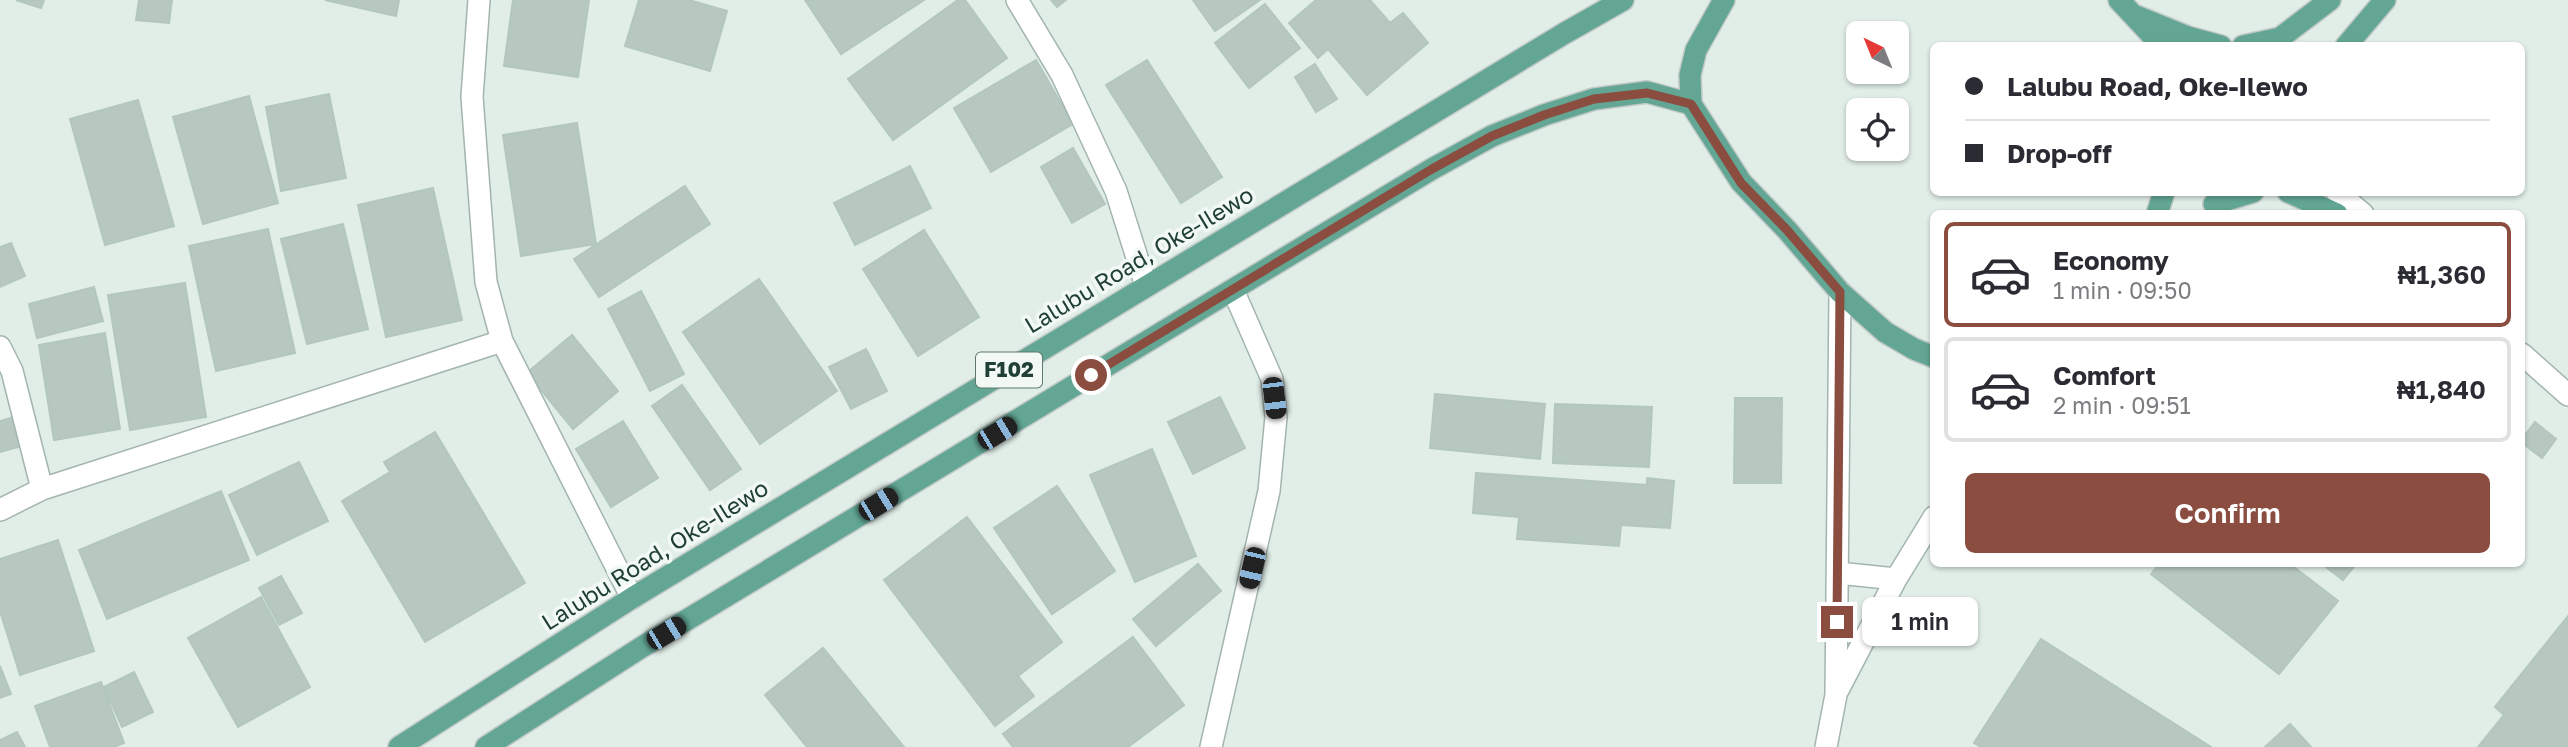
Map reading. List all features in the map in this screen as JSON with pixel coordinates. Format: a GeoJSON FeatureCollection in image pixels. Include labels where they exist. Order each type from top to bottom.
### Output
{"type":"FeatureCollection","features":[{"type":"Feature","properties":{"kind":"main road","name":"Lalubu Road, Oke-Ilewo"},"geometry":{"type":"LineString","coordinates":[[399,747],[632,598],[1623,0]]}},
{"type":"Feature","properties":{"kind":"main road"},"geometry":{"type":"LineString","coordinates":[[1724,0],[1696,50],[1690,75],[1691,104],[1741,183],[1787,230],[1840,292],[1885,332],[1930,355]]}},
{"type":"Feature","properties":{"kind":"main road"},"geometry":{"type":"LineString","coordinates":[[2119,0],[2159,42]]}},
{"type":"Feature","properties":{"kind":"main road"},"geometry":{"type":"LineString","coordinates":[[2262,42],[2280,38],[2330,0]]}},
{"type":"Feature","properties":{"kind":"main road"},"geometry":{"type":"LineString","coordinates":[[2349,42],[2385,0]]}},
{"type":"Feature","properties":{"kind":"main road"},"geometry":{"type":"LineString","coordinates":[[2136,16],[2206,42]]}},
{"type":"Feature","properties":{"kind":"main road","name":"F102"},"geometry":{"type":"LineString","coordinates":[[486,747],[642,647],[1233,289],[1492,136],[1594,99],[1647,93],[1691,104]]}},
{"type":"Feature","properties":{"kind":"main road"},"geometry":{"type":"LineString","coordinates":[[2213,203],[2238,196]]}},
{"type":"Feature","properties":{"kind":"main road"},"geometry":{"type":"LineString","coordinates":[[2297,196],[2328,210]]}},
{"type":"Feature","properties":{"kind":"street"},"geometry":{"type":"LineString","coordinates":[[479,0],[471,97],[486,282],[502,341],[632,598]]}},
{"type":"Feature","properties":{"kind":"street"},"geometry":{"type":"LineString","coordinates":[[1017,0],[1062,75],[1116,191],[1146,286]]}},
{"type":"Feature","properties":{"kind":"street"},"geometry":{"type":"LineString","coordinates":[[2342,196],[2358,210]]}},
{"type":"Feature","properties":{"kind":"street"},"geometry":{"type":"LineString","coordinates":[[1211,747],[1269,491],[1276,417],[1272,379],[1233,289]]}},
{"type":"Feature","properties":{"kind":"street"},"geometry":{"type":"LineString","coordinates":[[1826,747],[1836,695],[1840,292]]}},
{"type":"Feature","properties":{"kind":"street"},"geometry":{"type":"LineString","coordinates":[[0,510],[42,489],[502,341]]}},
{"type":"Feature","properties":{"kind":"street"},"geometry":{"type":"LineString","coordinates":[[0,347],[12,371],[42,489]]}},
{"type":"Feature","properties":{"kind":"street"},"geometry":{"type":"LineString","coordinates":[[2525,357],[2568,395]]}},
{"type":"Feature","properties":{"kind":"street"},"geometry":{"type":"LineString","coordinates":[[1836,695],[1896,579],[1930,524]]}},
{"type":"Feature","properties":{"kind":"street"},"geometry":{"type":"LineString","coordinates":[[1838,573],[1896,579]]}},
{"type":"Feature","properties":{"kind":"building"},"geometry":{"type":"Polygon","coordinates":[[[16,0],[44,0],[41,8],[16,0]]]}},
{"type":"Feature","properties":{"kind":"building"},"geometry":{"type":"Polygon","coordinates":[[[139,0],[172,0],[169,23],[136,20],[139,0]]]}},
{"type":"Feature","properties":{"kind":"building"},"geometry":{"type":"Polygon","coordinates":[[[325,0],[399,0],[396,16],[325,0]]]}},
{"type":"Feature","properties":{"kind":"building"},"geometry":{"type":"Polygon","coordinates":[[[513,0],[589,0],[578,77],[504,66],[513,0]]]}},
{"type":"Feature","properties":{"kind":"building"},"geometry":{"type":"Polygon","coordinates":[[[639,0],[689,0],[727,11],[710,71],[625,46],[639,0]]]}},
{"type":"Feature","properties":{"kind":"building"},"geometry":{"type":"Polygon","coordinates":[[[805,0],[924,0],[841,54],[805,0]]]}},
{"type":"Feature","properties":{"kind":"building"},"geometry":{"type":"Polygon","coordinates":[[[958,0],[965,0],[1007,58],[893,140],[848,79],[958,0]]]}},
{"type":"Feature","properties":{"kind":"building"},"geometry":{"type":"Polygon","coordinates":[[[1051,0],[1066,0],[1057,7],[1051,0]]]}},
{"type":"Feature","properties":{"kind":"building"},"geometry":{"type":"Polygon","coordinates":[[[1193,0],[1260,0],[1215,31],[1193,0]]]}},
{"type":"Feature","properties":{"kind":"building"},"geometry":{"type":"Polygon","coordinates":[[[1316,0],[1370,0],[1390,23],[1403,13],[1428,43],[1367,95],[1328,49],[1318,58],[1289,23],[1316,0]]]}},
{"type":"Feature","properties":{"kind":"building"},"geometry":{"type":"Polygon","coordinates":[[[1265,4],[1300,48],[1249,88],[1215,43],[1265,4]]]}},
{"type":"Feature","properties":{"kind":"building"},"geometry":{"type":"Polygon","coordinates":[[[1036,60],[1073,124],[991,172],[954,108],[1036,60]]]}},
{"type":"Feature","properties":{"kind":"building"},"geometry":{"type":"Polygon","coordinates":[[[1147,60],[1222,177],[1181,203],[1106,85],[1147,60]]]}},
{"type":"Feature","properties":{"kind":"building"},"geometry":{"type":"Polygon","coordinates":[[[1315,64],[1337,99],[1316,112],[1295,77],[1315,64]]]}},
{"type":"Feature","properties":{"kind":"building"},"geometry":{"type":"Polygon","coordinates":[[[329,94],[346,178],[281,191],[266,107],[329,94]]]}},
{"type":"Feature","properties":{"kind":"building"},"geometry":{"type":"Polygon","coordinates":[[[249,96],[278,203],[203,224],[173,117],[249,96]]]}},
{"type":"Feature","properties":{"kind":"building"},"geometry":{"type":"Polygon","coordinates":[[[138,100],[174,226],[105,245],[70,119],[138,100]]]}},
{"type":"Feature","properties":{"kind":"building"},"geometry":{"type":"Polygon","coordinates":[[[577,123],[596,244],[521,256],[503,135],[577,123]]]}},
{"type":"Feature","properties":{"kind":"building"},"geometry":{"type":"Polygon","coordinates":[[[1073,148],[1105,204],[1072,223],[1041,167],[1073,148]]]}},
{"type":"Feature","properties":{"kind":"building"},"geometry":{"type":"Polygon","coordinates":[[[910,166],[931,208],[855,245],[834,203],[910,166]]]}},
{"type":"Feature","properties":{"kind":"building"},"geometry":{"type":"Polygon","coordinates":[[[685,186],[710,224],[599,297],[574,259],[685,186]]]}},
{"type":"Feature","properties":{"kind":"building"},"geometry":{"type":"Polygon","coordinates":[[[433,188],[462,320],[386,337],[358,205],[433,188]]]}},
{"type":"Feature","properties":{"kind":"building"},"geometry":{"type":"Polygon","coordinates":[[[343,224],[368,329],[307,344],[281,239],[343,224]]]}},
{"type":"Feature","properties":{"kind":"building"},"geometry":{"type":"Polygon","coordinates":[[[268,229],[295,353],[216,371],[189,246],[268,229]]]}},
{"type":"Feature","properties":{"kind":"building"},"geometry":{"type":"Polygon","coordinates":[[[924,230],[979,317],[918,356],[863,269],[924,230]]]}},
{"type":"Feature","properties":{"kind":"building"},"geometry":{"type":"Polygon","coordinates":[[[11,243],[25,276],[0,287],[0,247],[11,243]]]}},
{"type":"Feature","properties":{"kind":"building"},"geometry":{"type":"Polygon","coordinates":[[[759,279],[837,391],[760,444],[683,332],[759,279]]]}},
{"type":"Feature","properties":{"kind":"building"},"geometry":{"type":"Polygon","coordinates":[[[185,283],[206,417],[130,430],[108,295],[185,283]]]}},
{"type":"Feature","properties":{"kind":"building"},"geometry":{"type":"Polygon","coordinates":[[[94,287],[103,321],[37,338],[29,304],[94,287]]]}},
{"type":"Feature","properties":{"kind":"building"},"geometry":{"type":"Polygon","coordinates":[[[641,291],[684,374],[650,391],[608,309],[641,291]]]}},
{"type":"Feature","properties":{"kind":"building"},"geometry":{"type":"Polygon","coordinates":[[[105,333],[120,429],[54,440],[39,345],[105,333]]]}},
{"type":"Feature","properties":{"kind":"building"},"geometry":{"type":"Polygon","coordinates":[[[572,335],[618,391],[573,429],[527,373],[572,335]]]}},
{"type":"Feature","properties":{"kind":"building"},"geometry":{"type":"Polygon","coordinates":[[[866,349],[887,391],[851,409],[829,367],[866,349]]]}},
{"type":"Feature","properties":{"kind":"building"},"geometry":{"type":"Polygon","coordinates":[[[682,385],[741,469],[710,490],[652,406],[682,385]]]}},
{"type":"Feature","properties":{"kind":"building"},"geometry":{"type":"Polygon","coordinates":[[[1435,394],[1545,404],[1540,459],[1430,448],[1435,394]]]}},
{"type":"Feature","properties":{"kind":"building"},"geometry":{"type":"Polygon","coordinates":[[[1220,397],[1245,448],[1193,474],[1168,422],[1220,397]]]}},
{"type":"Feature","properties":{"kind":"building"},"geometry":{"type":"Polygon","coordinates":[[[1735,398],[1782,398],[1781,483],[1734,483],[1735,398]]]}},
{"type":"Feature","properties":{"kind":"building"},"geometry":{"type":"Polygon","coordinates":[[[1555,404],[1652,407],[1649,467],[1553,463],[1555,404]]]}},
{"type":"Feature","properties":{"kind":"building"},"geometry":{"type":"Polygon","coordinates":[[[14,417],[22,446],[0,452],[0,421],[14,417]]]}},
{"type":"Feature","properties":{"kind":"building"},"geometry":{"type":"Polygon","coordinates":[[[623,421],[658,478],[611,507],[576,449],[623,421]]]}},
{"type":"Feature","properties":{"kind":"building"},"geometry":{"type":"Polygon","coordinates":[[[2535,422],[2556,439],[2542,458],[2525,445],[2525,435],[2535,422]]]}},
{"type":"Feature","properties":{"kind":"building"},"geometry":{"type":"Polygon","coordinates":[[[435,432],[525,583],[425,642],[342,501],[390,472],[384,462],[435,432]]]}},
{"type":"Feature","properties":{"kind":"building"},"geometry":{"type":"Polygon","coordinates":[[[1152,449],[1196,556],[1135,582],[1090,475],[1152,449]]]}},
{"type":"Feature","properties":{"kind":"building"},"geometry":{"type":"Polygon","coordinates":[[[299,462],[328,521],[257,555],[229,495],[299,462]]]}},
{"type":"Feature","properties":{"kind":"building"},"geometry":{"type":"Polygon","coordinates":[[[1476,473],[1647,485],[1647,478],[1674,481],[1670,528],[1621,525],[1619,546],[1517,539],[1519,517],[1473,513],[1476,473]]]}},
{"type":"Feature","properties":{"kind":"building"},"geometry":{"type":"Polygon","coordinates":[[[1057,486],[1115,571],[1052,614],[994,528],[1057,486]]]}},
{"type":"Feature","properties":{"kind":"building"},"geometry":{"type":"Polygon","coordinates":[[[221,491],[249,560],[107,619],[79,550],[221,491]]]}},
{"type":"Feature","properties":{"kind":"building"},"geometry":{"type":"Polygon","coordinates":[[[967,517],[1062,642],[1018,676],[1034,696],[995,726],[884,580],[967,517]]]}},
{"type":"Feature","properties":{"kind":"building"},"geometry":{"type":"Polygon","coordinates":[[[58,540],[94,651],[20,675],[0,611],[0,559],[58,540]]]}},
{"type":"Feature","properties":{"kind":"building"},"geometry":{"type":"Polygon","coordinates":[[[1198,564],[1221,591],[1156,646],[1133,619],[1198,564]]]}},
{"type":"Feature","properties":{"kind":"building"},"geometry":{"type":"Polygon","coordinates":[[[2157,567],[2294,567],[2338,601],[2279,674],[2151,574],[2157,567]]]}},
{"type":"Feature","properties":{"kind":"building"},"geometry":{"type":"Polygon","coordinates":[[[2326,567],[2354,567],[2343,580],[2326,567]]]}},
{"type":"Feature","properties":{"kind":"building"},"geometry":{"type":"Polygon","coordinates":[[[281,576],[302,613],[279,625],[259,588],[281,576]]]}},
{"type":"Feature","properties":{"kind":"building"},"geometry":{"type":"Polygon","coordinates":[[[261,597],[310,687],[238,727],[188,638],[261,597]]]}},
{"type":"Feature","properties":{"kind":"building"},"geometry":{"type":"Polygon","coordinates":[[[2568,616],[2568,747],[2478,747],[2504,715],[2495,707],[2568,616]]]}},
{"type":"Feature","properties":{"kind":"building"},"geometry":{"type":"Polygon","coordinates":[[[1133,637],[1184,705],[1128,747],[1013,747],[1003,734],[1133,637]]]}},
{"type":"Feature","properties":{"kind":"building"},"geometry":{"type":"Polygon","coordinates":[[[2041,639],[2211,747],[1981,747],[1974,743],[2041,639]]]}},
{"type":"Feature","properties":{"kind":"building"},"geometry":{"type":"Polygon","coordinates":[[[823,648],[904,747],[807,747],[765,695],[823,648]]]}},
{"type":"Feature","properties":{"kind":"building"},"geometry":{"type":"Polygon","coordinates":[[[0,666],[11,694],[0,698],[0,666]]]}},
{"type":"Feature","properties":{"kind":"building"},"geometry":{"type":"Polygon","coordinates":[[[134,672],[153,712],[122,727],[104,687],[134,672]]]}},
{"type":"Feature","properties":{"kind":"building"},"geometry":{"type":"Polygon","coordinates":[[[101,682],[124,743],[114,747],[50,747],[35,706],[101,682]]]}},
{"type":"Feature","properties":{"kind":"building"},"geometry":{"type":"Polygon","coordinates":[[[2290,724],[2311,747],[2265,747],[2290,724]]]}},
{"type":"Feature","properties":{"kind":"building"},"geometry":{"type":"Polygon","coordinates":[[[17,732],[25,747],[0,747],[0,740],[17,732]]]}},
{"type":"Feature","properties":{"kind":"route"},"geometry":{"type":"LineString","coordinates":[[1091,375],[1432,169],[1492,136],[1594,99],[1647,93],[1691,104],[1741,183],[1787,230],[1840,292],[1837,622]]}}]}
